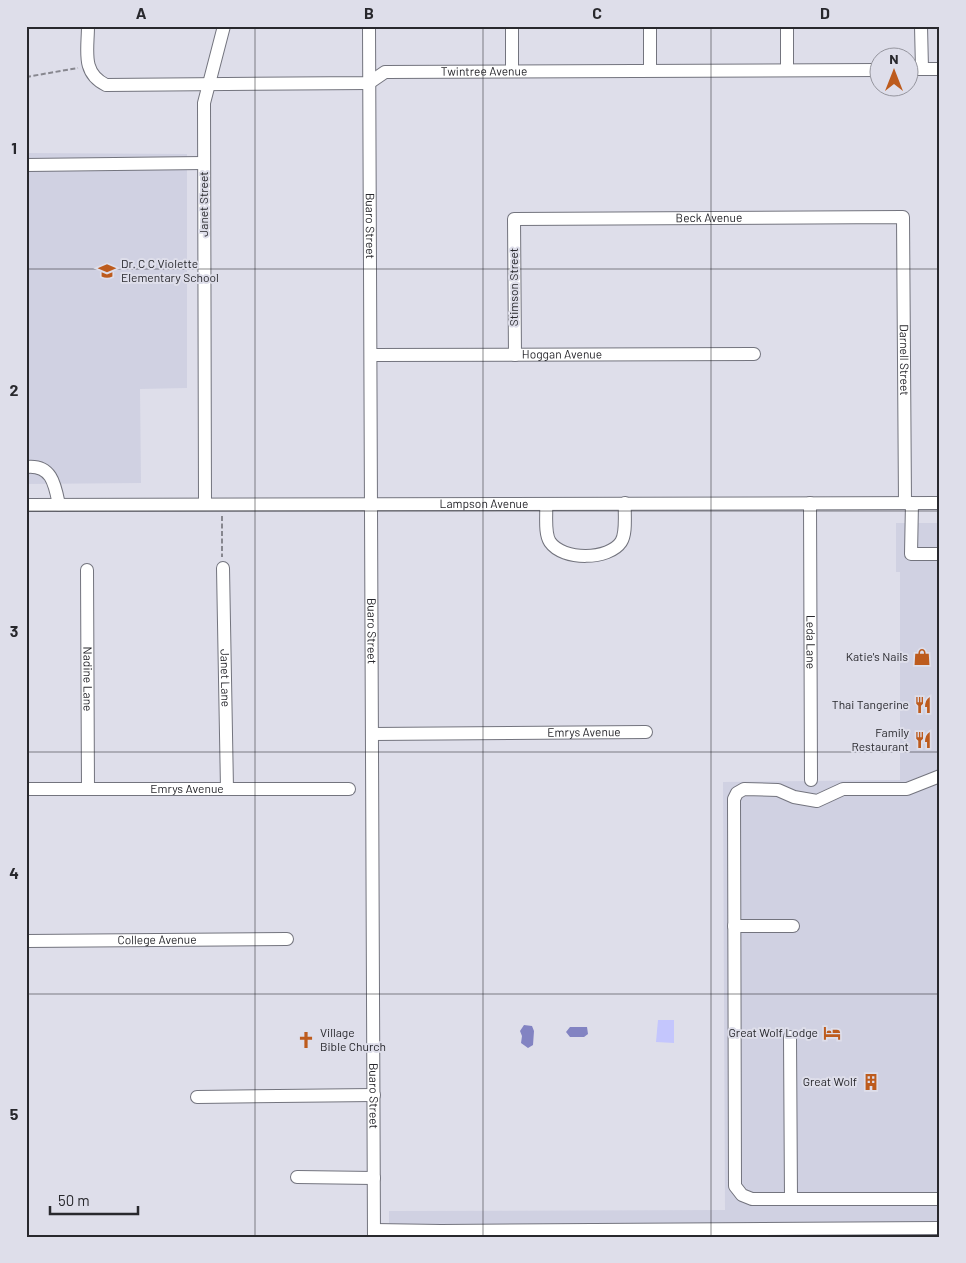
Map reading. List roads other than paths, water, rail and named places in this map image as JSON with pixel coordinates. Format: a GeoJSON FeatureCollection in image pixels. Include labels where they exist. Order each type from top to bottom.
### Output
{"type":"FeatureCollection","features":[{"type":"Feature","properties":{"kind":"street","name":"Twintree Avenue"},"geometry":{"type":"LineString","coordinates":[[88,26],[88,66],[94,80],[106,86],[369,82],[385,72],[868,70]]}},
{"type":"Feature","properties":{"kind":"street","name":"Janet Street"},"geometry":{"type":"LineString","coordinates":[[205,504],[204,103],[224,26]]}},
{"type":"Feature","properties":{"kind":"street","name":"Buaro Street"},"geometry":{"type":"LineString","coordinates":[[369,26],[374,1234]]}},
{"type":"Feature","properties":{"kind":"street"},"geometry":{"type":"LineString","coordinates":[[512,26],[512,71]]}},
{"type":"Feature","properties":{"kind":"street"},"geometry":{"type":"LineString","coordinates":[[650,26],[650,70]]}},
{"type":"Feature","properties":{"kind":"street"},"geometry":{"type":"LineString","coordinates":[[787,26],[787,70]]}},
{"type":"Feature","properties":{"kind":"street"},"geometry":{"type":"LineString","coordinates":[[918,48],[921,26]]}},
{"type":"Feature","properties":{"kind":"street"},"geometry":{"type":"LineString","coordinates":[[918,69],[940,69]]}},
{"type":"Feature","properties":{"kind":"street"},"geometry":{"type":"LineString","coordinates":[[26,165],[204,163]]}},
{"type":"Feature","properties":{"kind":"street","name":"Beck Avenue"},"geometry":{"type":"LineString","coordinates":[[514,219],[903,217]]}},
{"type":"Feature","properties":{"kind":"street","name":"Darnell Street"},"geometry":{"type":"LineString","coordinates":[[903,217],[908,503],[911,554],[940,554]]}},
{"type":"Feature","properties":{"kind":"street","name":"Stimson Street"},"geometry":{"type":"LineString","coordinates":[[514,219],[515,355]]}},
{"type":"Feature","properties":{"kind":"street","name":"Hoggan Avenue"},"geometry":{"type":"LineString","coordinates":[[371,355],[754,354]]}},
{"type":"Feature","properties":{"kind":"street"},"geometry":{"type":"LineString","coordinates":[[26,467],[48,472],[53,478],[59,504]]}},
{"type":"Feature","properties":{"kind":"street"},"geometry":{"type":"LineString","coordinates":[[546,504],[548,537],[551,543],[564,553],[595,555],[612,550],[620,543],[623,536],[625,503]]}},
{"type":"Feature","properties":{"kind":"street","name":"Leda Lane"},"geometry":{"type":"LineString","coordinates":[[810,503],[811,780]]}},
{"type":"Feature","properties":{"kind":"street","name":"Lampson Avenue"},"geometry":{"type":"LineString","coordinates":[[26,505],[940,503]]}},
{"type":"Feature","properties":{"kind":"street","name":"Janet Lane"},"geometry":{"type":"LineString","coordinates":[[223,568],[227,789]]}},
{"type":"Feature","properties":{"kind":"street","name":"Nadine Lane"},"geometry":{"type":"LineString","coordinates":[[87,570],[88,789]]}},
{"type":"Feature","properties":{"kind":"street","name":"Emrys Avenue"},"geometry":{"type":"LineString","coordinates":[[372,734],[646,732]]}},
{"type":"Feature","properties":{"kind":"street"},"geometry":{"type":"LineString","coordinates":[[940,776],[907,789],[843,789],[816,801],[794,797],[778,790],[744,789],[737,793],[734,799],[735,1186],[742,1195],[752,1199],[940,1199]]}},
{"type":"Feature","properties":{"kind":"street","name":"Emrys Avenue"},"geometry":{"type":"LineString","coordinates":[[26,789],[349,789]]}},
{"type":"Feature","properties":{"kind":"street"},"geometry":{"type":"LineString","coordinates":[[734,926],[793,926]]}},
{"type":"Feature","properties":{"kind":"street","name":"College Avenue"},"geometry":{"type":"LineString","coordinates":[[26,941],[287,939]]}},
{"type":"Feature","properties":{"kind":"street"},"geometry":{"type":"LineString","coordinates":[[790,1037],[791,1199]]}},
{"type":"Feature","properties":{"kind":"street"},"geometry":{"type":"LineString","coordinates":[[197,1097],[374,1095]]}},
{"type":"Feature","properties":{"kind":"street"},"geometry":{"type":"LineString","coordinates":[[298,1177],[374,1178]]}},
{"type":"Feature","properties":{"kind":"street"},"geometry":{"type":"LineString","coordinates":[[374,1234],[940,1228]]}},
{"type":"Feature","properties":{"kind":"place","name":"Dr. C C Violette Elementary School"},"geometry":{"type":"Point","coordinates":[107,271]}},
{"type":"Feature","properties":{"kind":"place","name":"Katie's Nails"},"geometry":{"type":"Point","coordinates":[922,657]}},
{"type":"Feature","properties":{"kind":"place","name":"Thai Tangerine"},"geometry":{"type":"Point","coordinates":[923,705]}},
{"type":"Feature","properties":{"kind":"place","name":"Family Restaurant"},"geometry":{"type":"Point","coordinates":[923,740]}},
{"type":"Feature","properties":{"kind":"place","name":"Great Wolf Lodge"},"geometry":{"type":"Point","coordinates":[832,1033]}},
{"type":"Feature","properties":{"kind":"place","name":"Village Bible Church"},"geometry":{"type":"Point","coordinates":[306,1040]}},
{"type":"Feature","properties":{"kind":"place","name":"Great Wolf"},"geometry":{"type":"Point","coordinates":[871,1082]}}]}
